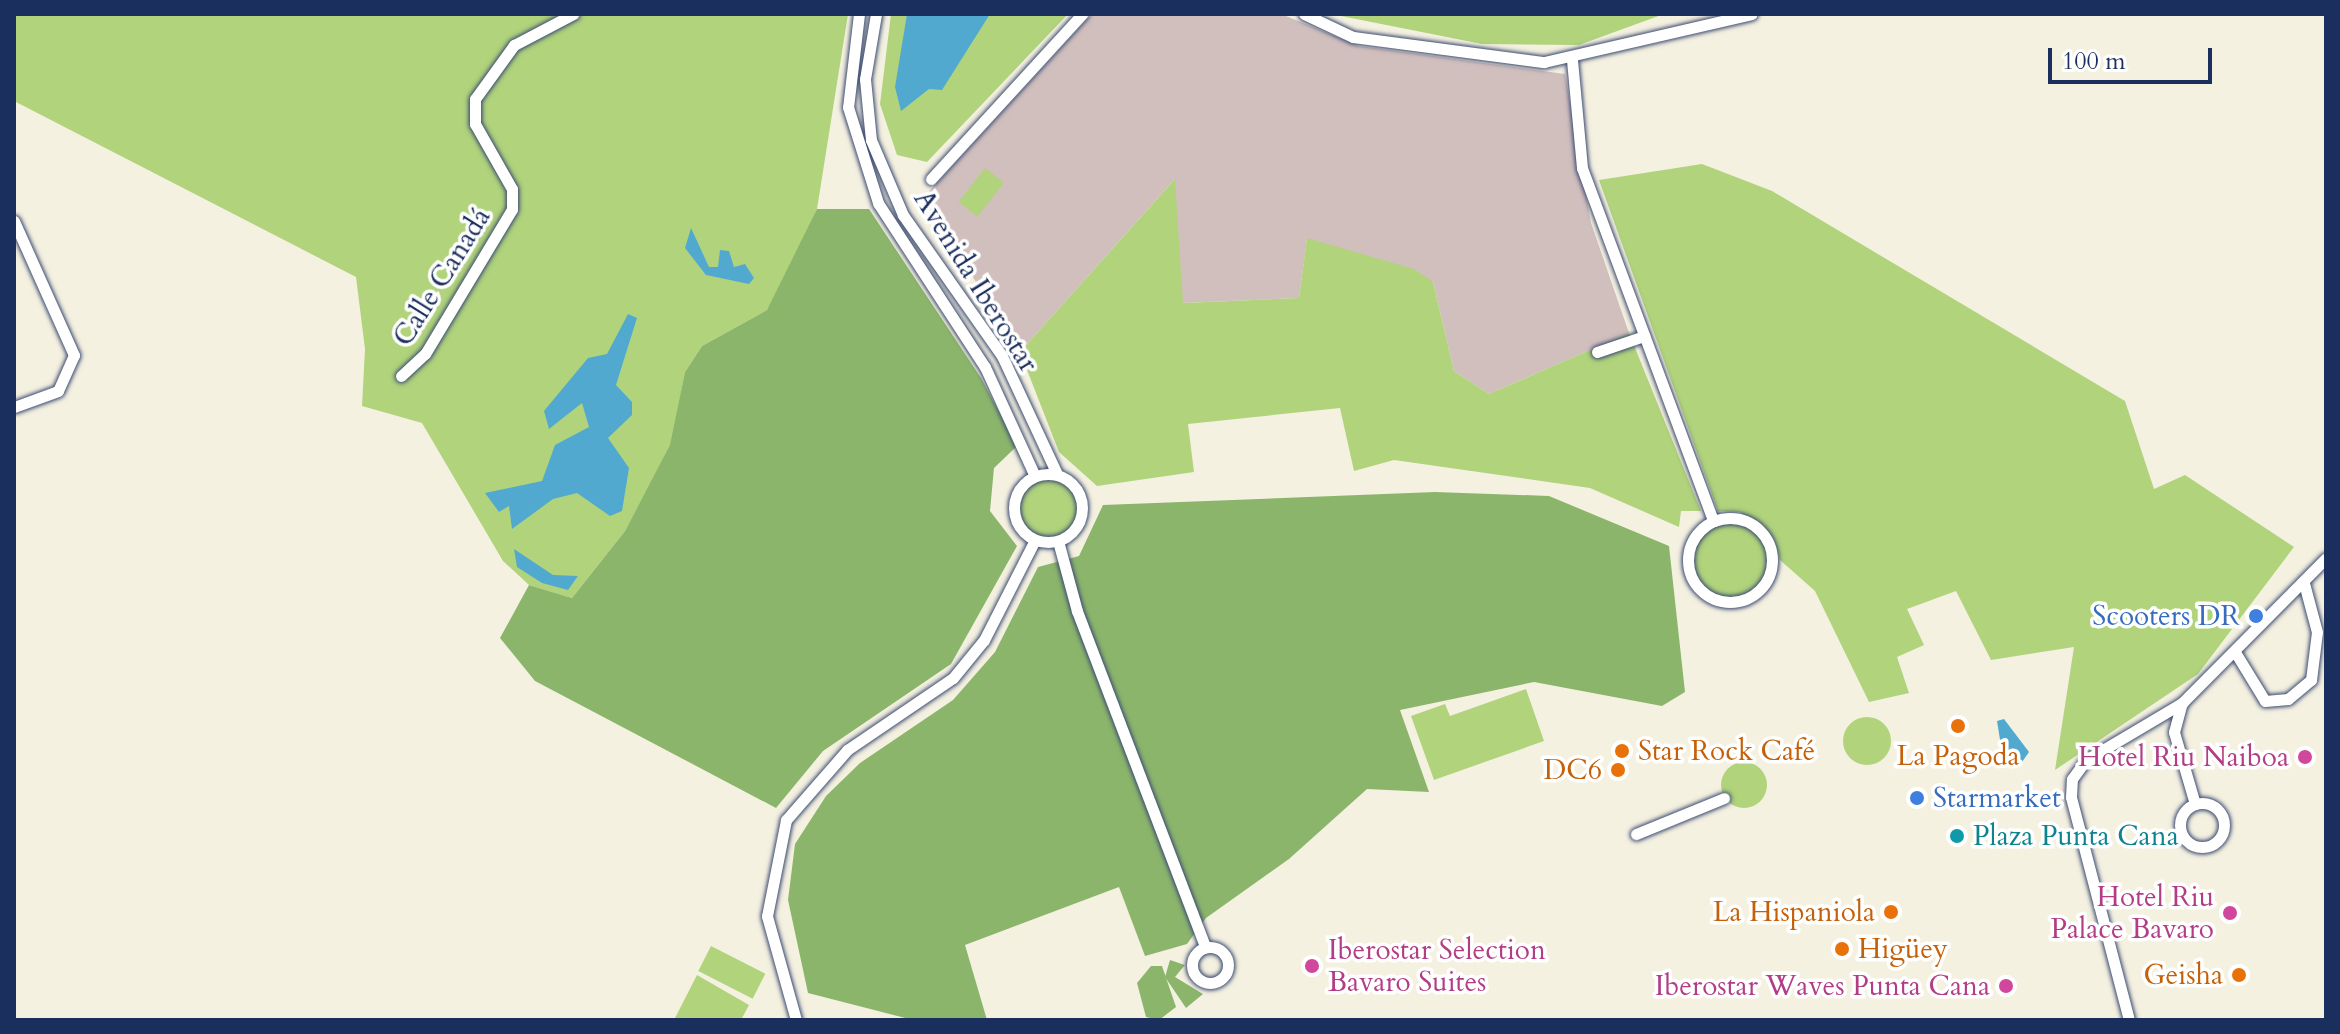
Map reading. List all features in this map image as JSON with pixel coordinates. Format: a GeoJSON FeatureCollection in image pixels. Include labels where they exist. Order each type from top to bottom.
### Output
{"type":"FeatureCollection","features":[{"type":"Feature","properties":{"kind":"street","name":"Calle Canadá"},"geometry":{"type":"LineString","coordinates":[[401,376],[425,354],[512,209],[512,189],[475,124],[475,99],[514,45],[573,14]]}},
{"type":"Feature","properties":{"kind":"street","name":"Avenida Iberostar"},"geometry":{"type":"LineString","coordinates":[[859,14],[848,107],[878,203],[985,367],[1035,476]]}},
{"type":"Feature","properties":{"kind":"street","name":"Avenida Iberostar"},"geometry":{"type":"LineString","coordinates":[[876,14],[865,79],[871,140],[918,240],[1002,356],[1057,474]]}},
{"type":"Feature","properties":{"kind":"street"},"geometry":{"type":"LineString","coordinates":[[931,179],[1082,14]]}},
{"type":"Feature","properties":{"kind":"street"},"geometry":{"type":"LineString","coordinates":[[1304,14],[1353,37],[1455,56],[1572,60],[1752,14]]}},
{"type":"Feature","properties":{"kind":"street"},"geometry":{"type":"LineString","coordinates":[[1572,60],[1582,168],[1713,521]]}},
{"type":"Feature","properties":{"kind":"street"},"geometry":{"type":"LineString","coordinates":[[14,221],[74,355],[58,391],[14,407]]}},
{"type":"Feature","properties":{"kind":"street"},"geometry":{"type":"LineString","coordinates":[[1597,352],[1644,336]]}},
{"type":"Feature","properties":{"kind":"street"},"geometry":{"type":"LineString","coordinates":[[1057,474],[1075,486],[1083,507],[1076,528],[1058,541],[1035,540],[1018,525],[1014,502],[1035,476],[1057,474]]}},
{"type":"Feature","properties":{"kind":"street"},"geometry":{"type":"LineString","coordinates":[[1737,519],[1766,538],[1769,575],[1751,597],[1723,602],[1692,579],[1691,544],[1713,521],[1737,519]]}},
{"type":"Feature","properties":{"kind":"street"},"geometry":{"type":"LineString","coordinates":[[796,1020],[767,916],[786,820],[847,750],[953,678],[984,640],[1035,540]]}},
{"type":"Feature","properties":{"kind":"street"},"geometry":{"type":"LineString","coordinates":[[1058,541],[1072,597],[1205,947]]}},
{"type":"Feature","properties":{"kind":"street"},"geometry":{"type":"LineString","coordinates":[[2129,1020],[2072,779],[2086,760],[2182,703],[2326,558]]}},
{"type":"Feature","properties":{"kind":"street"},"geometry":{"type":"LineString","coordinates":[[2235,652],[2265,701],[2288,699],[2311,680],[2317,632],[2304,583]]}},
{"type":"Feature","properties":{"kind":"street"},"geometry":{"type":"LineString","coordinates":[[2182,703],[2174,732],[2195,804]]}},
{"type":"Feature","properties":{"kind":"street"},"geometry":{"type":"LineString","coordinates":[[1636,834],[1724,798]]}},
{"type":"Feature","properties":{"kind":"shaded area"},"geometry":{"type":"Polygon","coordinates":[[[1092,14],[1281,14],[1359,46],[1565,74],[1591,223],[1629,333],[1489,394],[1454,371],[1433,282],[1307,239],[1299,298],[1182,303],[1174,180],[1020,352],[923,198],[1092,14]]]}},
{"type":"Feature","properties":{"kind":"green space"},"geometry":{"type":"Polygon","coordinates":[[[14,14],[848,14],[817,209],[788,276],[767,310],[702,346],[685,372],[671,445],[625,531],[572,598],[529,585],[503,561],[422,423],[362,406],[365,349],[356,277],[14,101],[14,14]]]}},
{"type":"Feature","properties":{"kind":"green space"},"geometry":{"type":"Polygon","coordinates":[[[891,14],[1068,14],[927,162],[897,155],[880,104],[891,14]]]}},
{"type":"Feature","properties":{"kind":"green space"},"geometry":{"type":"Polygon","coordinates":[[[1331,14],[1664,14],[1579,45],[1482,44],[1331,14]]]}},
{"type":"Feature","properties":{"kind":"green space"},"geometry":{"type":"Polygon","coordinates":[[[1702,164],[1772,191],[2125,401],[2154,489],[2185,475],[2294,547],[2198,674],[2055,770],[2074,647],[1991,660],[1956,591],[1907,609],[1924,645],[1897,657],[1909,693],[1869,702],[1815,591],[1780,560],[1774,539],[1740,512],[1718,511],[1599,180],[1702,164]]]}},
{"type":"Feature","properties":{"kind":"green space"},"geometry":{"type":"Polygon","coordinates":[[[985,168],[1004,183],[977,217],[959,202],[985,168]]]}},
{"type":"Feature","properties":{"kind":"green space"},"geometry":{"type":"Polygon","coordinates":[[[1175,179],[1183,303],[1299,298],[1307,238],[1414,269],[1433,282],[1454,371],[1489,394],[1629,333],[1701,511],[1681,511],[1679,527],[1590,488],[1394,460],[1354,471],[1340,408],[1188,424],[1194,472],[1097,486],[1059,452],[1020,352],[1175,179]]]}},
{"type":"Feature","properties":{"kind":"green space"},"geometry":{"type":"Polygon","coordinates":[[[817,209],[869,209],[981,378],[1017,446],[994,468],[990,511],[1017,546],[951,664],[823,751],[776,808],[535,681],[500,638],[529,585],[572,598],[625,531],[670,445],[685,372],[702,346],[767,310],[817,209]]]}},
{"type":"Feature","properties":{"kind":"green space"},"geometry":{"type":"Polygon","coordinates":[[[1055,474],[1076,489],[1082,508],[1080,521],[1072,532],[1055,542],[1041,542],[1024,532],[1016,521],[1014,501],[1024,484],[1035,476],[1055,474]]]}},
{"type":"Feature","properties":{"kind":"green space"},"geometry":{"type":"Polygon","coordinates":[[[1435,492],[1549,496],[1669,546],[1685,692],[1662,706],[1534,682],[1400,710],[1429,792],[1367,789],[1289,859],[1206,918],[1187,944],[1145,956],[1119,887],[965,945],[987,1020],[913,1020],[808,993],[788,900],[795,844],[826,796],[860,763],[953,700],[995,652],[1038,567],[1079,556],[1103,505],[1435,492]]]}},
{"type":"Feature","properties":{"kind":"green space"},"geometry":{"type":"Polygon","coordinates":[[[1730,518],[1746,521],[1760,530],[1769,544],[1772,560],[1769,576],[1760,590],[1746,599],[1730,602],[1714,599],[1700,590],[1691,576],[1688,560],[1691,544],[1700,530],[1714,521],[1730,518]]]}},
{"type":"Feature","properties":{"kind":"green space"},"geometry":{"type":"Polygon","coordinates":[[[1526,689],[1544,741],[1434,780],[1411,716],[1445,704],[1450,716],[1526,689]]]}},
{"type":"Feature","properties":{"kind":"green space"},"geometry":{"type":"Polygon","coordinates":[[[1867,717],[1884,724],[1891,741],[1884,758],[1867,765],[1850,758],[1843,741],[1850,724],[1867,717]]]}},
{"type":"Feature","properties":{"kind":"green space"},"geometry":{"type":"Polygon","coordinates":[[[1744,762],[1753,763],[1760,769],[1766,776],[1766,794],[1760,801],[1753,807],[1744,808],[1735,807],[1728,801],[1722,794],[1721,785],[1722,776],[1728,769],[1735,763],[1744,762]]]}},
{"type":"Feature","properties":{"kind":"green space"},"geometry":{"type":"Polygon","coordinates":[[[711,946],[765,974],[753,999],[698,971],[711,946]]]}},
{"type":"Feature","properties":{"kind":"green space"},"geometry":{"type":"Polygon","coordinates":[[[1170,960],[1185,965],[1175,977],[1203,994],[1186,1008],[1165,977],[1170,960]]]}},
{"type":"Feature","properties":{"kind":"green space"},"geometry":{"type":"Polygon","coordinates":[[[1151,966],[1162,966],[1176,1007],[1159,1020],[1146,1017],[1137,983],[1151,966]]]}},
{"type":"Feature","properties":{"kind":"green space"},"geometry":{"type":"Polygon","coordinates":[[[697,975],[749,1005],[741,1020],[674,1020],[697,975]]]}},
{"type":"Feature","properties":{"kind":"water"},"geometry":{"type":"Polygon","coordinates":[[[907,14],[990,14],[942,90],[929,89],[901,111],[895,87],[907,14]]]}},
{"type":"Feature","properties":{"kind":"water"},"geometry":{"type":"Polygon","coordinates":[[[691,228],[709,267],[718,267],[720,250],[729,251],[734,267],[745,264],[754,278],[749,284],[706,275],[685,248],[691,228]]]}},
{"type":"Feature","properties":{"kind":"water"},"geometry":{"type":"Polygon","coordinates":[[[628,314],[637,318],[616,385],[632,402],[632,415],[608,438],[629,468],[622,511],[610,516],[577,493],[553,499],[512,529],[509,506],[499,512],[485,493],[542,481],[555,445],[589,427],[582,403],[549,429],[544,411],[588,358],[607,354],[628,314]]]}},
{"type":"Feature","properties":{"kind":"water"},"geometry":{"type":"Polygon","coordinates":[[[514,549],[553,575],[578,576],[568,590],[542,583],[517,567],[514,549]]]}},
{"type":"Feature","properties":{"kind":"water"},"geometry":{"type":"Polygon","coordinates":[[[2004,719],[2029,752],[2022,762],[2002,752],[1997,721],[2004,719]]]}},
{"type":"Feature","properties":{"kind":"place","name":"Scooters DR"},"geometry":{"type":"Point","coordinates":[2256,616]}},
{"type":"Feature","properties":{"kind":"place","name":"La Pagoda"},"geometry":{"type":"Point","coordinates":[1958,726]}},
{"type":"Feature","properties":{"kind":"place","name":"Star Rock Café"},"geometry":{"type":"Point","coordinates":[1622,751]}},
{"type":"Feature","properties":{"kind":"place","name":"Hotel Riu Naiboa"},"geometry":{"type":"Point","coordinates":[2305,757]}},
{"type":"Feature","properties":{"kind":"place","name":"DC6"},"geometry":{"type":"Point","coordinates":[1618,770]}},
{"type":"Feature","properties":{"kind":"place","name":"Starmarket"},"geometry":{"type":"Point","coordinates":[1917,798]}},
{"type":"Feature","properties":{"kind":"place","name":"Plaza Punta Cana"},"geometry":{"type":"Point","coordinates":[1957,836]}},
{"type":"Feature","properties":{"kind":"place","name":"La Hispaniola"},"geometry":{"type":"Point","coordinates":[1891,912]}},
{"type":"Feature","properties":{"kind":"place","name":"Hotel Riu Palace Bavaro"},"geometry":{"type":"Point","coordinates":[2230,913]}},
{"type":"Feature","properties":{"kind":"place","name":"Higüey"},"geometry":{"type":"Point","coordinates":[1842,949]}},
{"type":"Feature","properties":{"kind":"place","name":"Iberostar Selection Bavaro Suites"},"geometry":{"type":"Point","coordinates":[1312,966]}},
{"type":"Feature","properties":{"kind":"place","name":"Geisha"},"geometry":{"type":"Point","coordinates":[2239,975]}},
{"type":"Feature","properties":{"kind":"place","name":"Iberostar Waves Punta Cana"},"geometry":{"type":"Point","coordinates":[2006,986]}}]}
